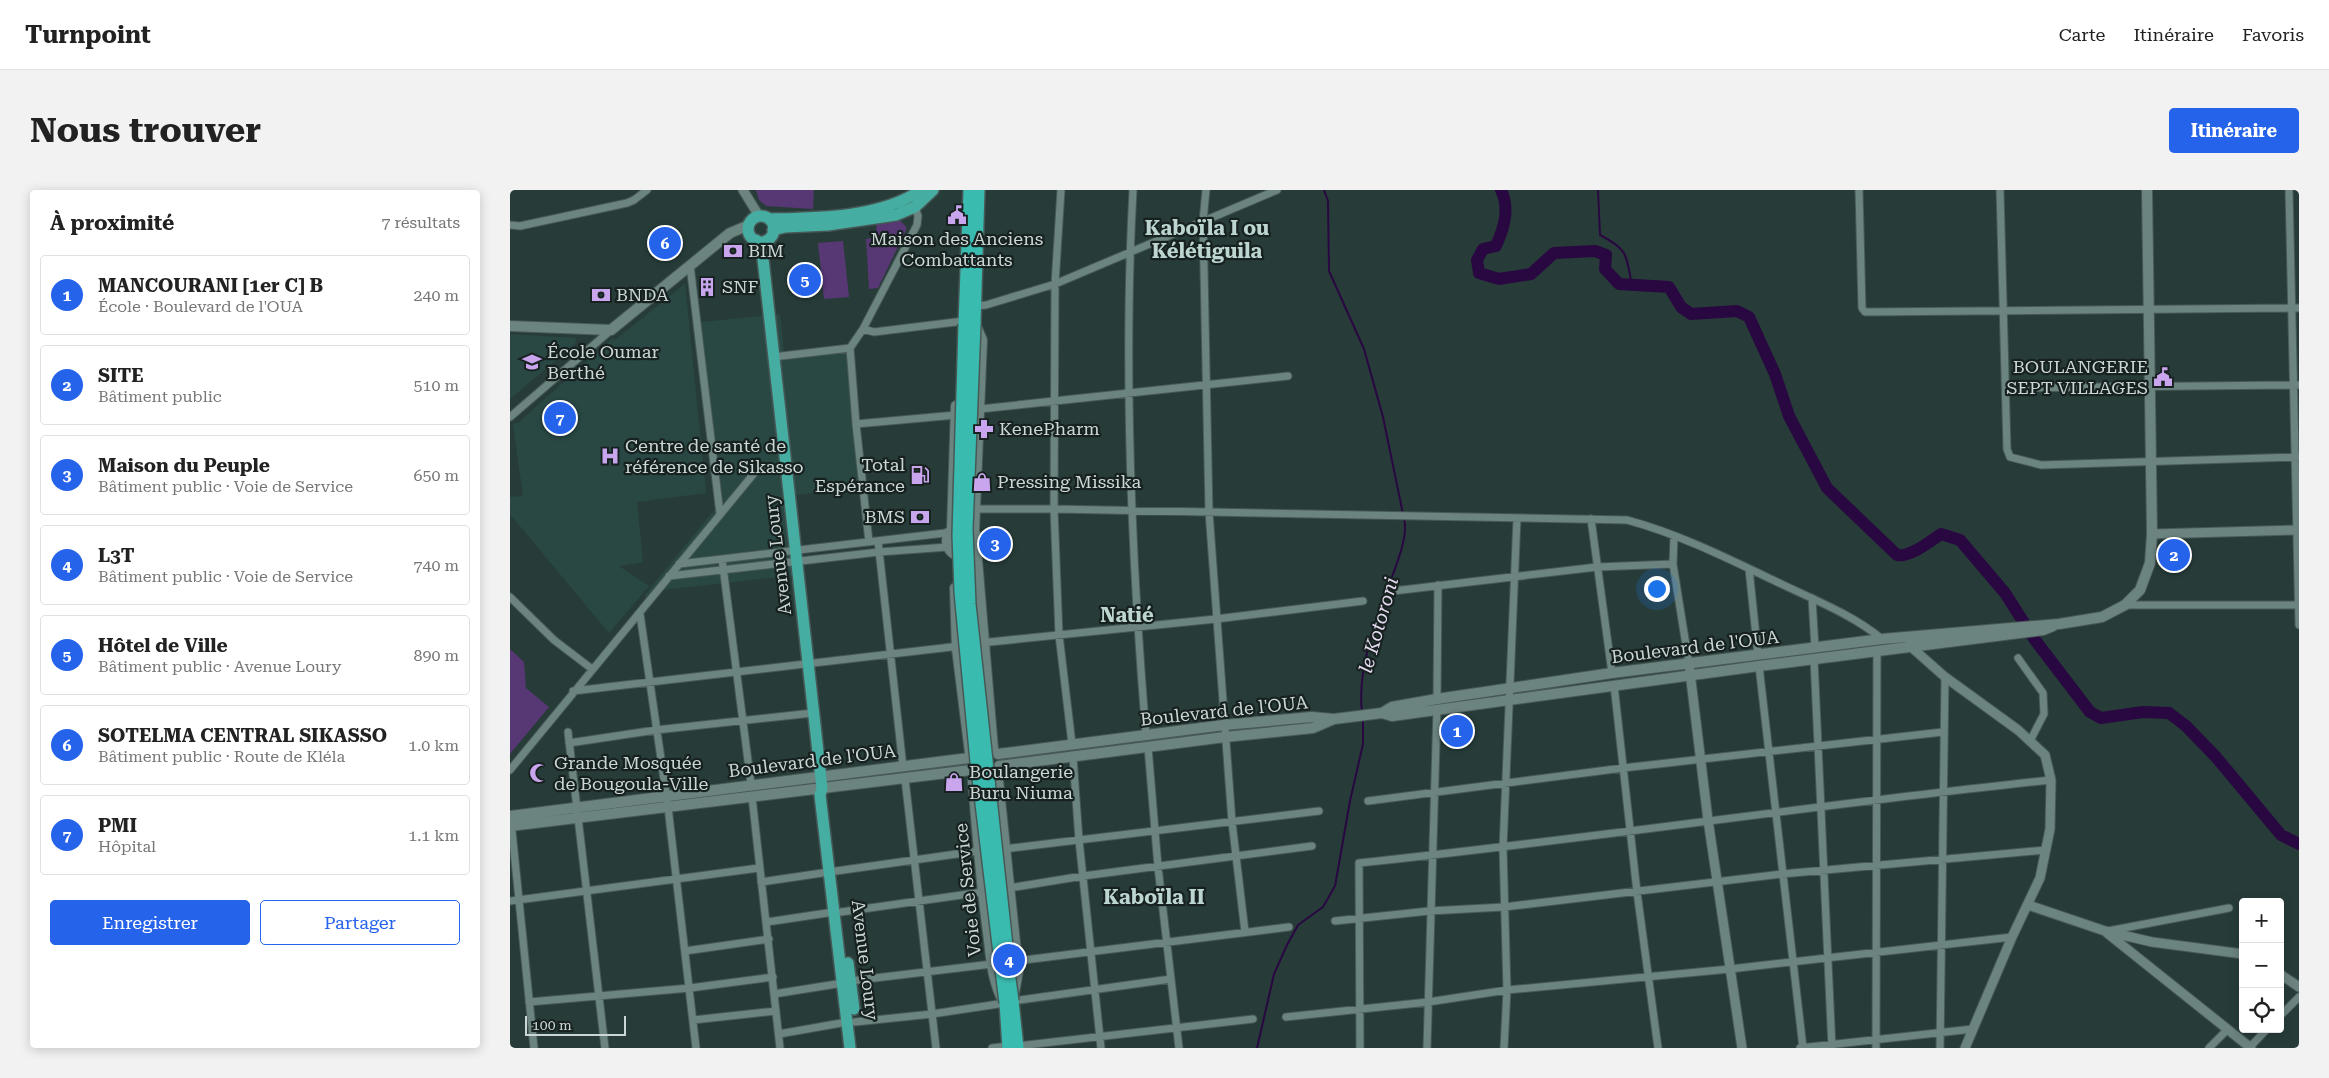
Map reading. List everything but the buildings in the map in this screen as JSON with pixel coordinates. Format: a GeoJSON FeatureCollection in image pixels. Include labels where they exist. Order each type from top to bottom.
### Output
{"type":"FeatureCollection","features":[{"type":"Feature","properties":{"kind":"highway"},"geometry":{"type":"LineString","coordinates":[[970,190],[968,323],[958,534],[960,592],[976,762],[1009,1002],[1013,1047]]}},
{"type":"Feature","properties":{"kind":"highway"},"geometry":{"type":"LineString","coordinates":[[968,323],[976,306],[979,190]]}},
{"type":"Feature","properties":{"kind":"main road"},"geometry":{"type":"LineString","coordinates":[[510,326],[612,330],[730,232],[882,208],[898,204],[921,190]]}},
{"type":"Feature","properties":{"kind":"main road"},"geometry":{"type":"LineString","coordinates":[[757,228],[773,230],[785,226],[828,225],[883,218],[915,207],[932,190]]}},
{"type":"Feature","properties":{"kind":"main road"},"geometry":{"type":"LineString","coordinates":[[2125,605],[2140,590],[2150,564],[2152,534],[2147,190]]}},
{"type":"Feature","properties":{"kind":"main road","name":"Avenue Loury"},"geometry":{"type":"LineString","coordinates":[[757,228],[763,259],[821,782],[826,792],[833,871],[851,1022],[850,1048]]}},
{"type":"Feature","properties":{"kind":"main road"},"geometry":{"type":"LineString","coordinates":[[951,551],[965,557],[970,555],[978,542],[974,532],[982,340],[968,323],[960,333],[952,530],[947,538],[951,551],[957,646],[972,771]]}},
{"type":"Feature","properties":{"kind":"main road"},"geometry":{"type":"LineString","coordinates":[[952,530],[966,526],[974,532]]}},
{"type":"Feature","properties":{"kind":"main road"},"geometry":{"type":"LineString","coordinates":[[976,548],[983,643],[998,768],[1004,848],[1018,971],[1009,1002]]}},
{"type":"Feature","properties":{"kind":"main road","name":"Boulevard de l'OUA"},"geometry":{"type":"LineString","coordinates":[[996,752],[1224,725],[1312,717],[1334,719],[1353,717],[1382,713],[1392,708],[1437,704],[1508,689],[1612,673],[1690,670],[1759,661],[1815,648],[1882,640],[1910,642],[2041,627],[2102,617],[2125,605]]}},
{"type":"Feature","properties":{"kind":"main road"},"geometry":{"type":"LineString","coordinates":[[1759,661],[1814,659],[1877,651],[1910,642]]}},
{"type":"Feature","properties":{"kind":"main road"},"geometry":{"type":"LineString","coordinates":[[1437,704],[1509,700],[1614,686],[1690,670]]}},
{"type":"Feature","properties":{"kind":"main road"},"geometry":{"type":"LineString","coordinates":[[511,821],[578,818],[752,797],[821,782],[905,778],[972,771],[984,777],[993,774],[998,768],[1225,737],[1313,728],[1334,719]]}},
{"type":"Feature","properties":{"kind":"main road"},"geometry":{"type":"LineString","coordinates":[[970,757],[973,751],[982,746],[996,752]]}},
{"type":"Feature","properties":{"kind":"main road","name":"Boulevard de l'OUA"},"geometry":{"type":"LineString","coordinates":[[511,821],[578,806],[751,784],[821,782],[970,757]]}},
{"type":"Feature","properties":{"kind":"main road","name":"Voie de Service"},"geometry":{"type":"LineString","coordinates":[[972,771],[978,851],[992,964],[996,988],[1009,1002]]}},
{"type":"Feature","properties":{"kind":"main road","name":"Avenue Loury"},"geometry":{"type":"LineString","coordinates":[[851,1022],[858,1048]]}},
{"type":"Feature","properties":{"kind":"street"},"geometry":{"type":"LineString","coordinates":[[510,225],[520,226],[627,203],[647,190]]}},
{"type":"Feature","properties":{"kind":"street"},"geometry":{"type":"LineString","coordinates":[[743,190],[750,204],[757,228]]}},
{"type":"Feature","properties":{"kind":"street"},"geometry":{"type":"LineString","coordinates":[[1061,190],[1055,284],[1054,509],[1059,635],[1072,744]]}},
{"type":"Feature","properties":{"kind":"street"},"geometry":{"type":"LineString","coordinates":[[1133,190],[1130,252],[1132,510],[1137,627],[1146,735]]}},
{"type":"Feature","properties":{"kind":"street"},"geometry":{"type":"LineString","coordinates":[[1206,190],[1203,221],[1209,512],[1232,822],[1245,932]]}},
{"type":"Feature","properties":{"kind":"street"},"geometry":{"type":"LineString","coordinates":[[976,306],[986,305],[1055,284],[1277,190]]}},
{"type":"Feature","properties":{"kind":"street"},"geometry":{"type":"LineString","coordinates":[[1859,190],[1862,308],[1865,312],[2296,308]]}},
{"type":"Feature","properties":{"kind":"street"},"geometry":{"type":"LineString","coordinates":[[2000,190],[2007,388],[2007,449],[2010,458],[2041,465],[2297,458]]}},
{"type":"Feature","properties":{"kind":"street"},"geometry":{"type":"LineString","coordinates":[[2289,190],[2296,308],[2299,625]]}},
{"type":"Feature","properties":{"kind":"street"},"geometry":{"type":"LineString","coordinates":[[870,542],[856,424],[850,348],[863,329],[917,225],[918,216],[915,207]]}},
{"type":"Feature","properties":{"kind":"street"},"geometry":{"type":"LineString","coordinates":[[690,265],[720,514]]}},
{"type":"Feature","properties":{"kind":"street"},"geometry":{"type":"LineString","coordinates":[[863,329],[874,332],[968,323]]}},
{"type":"Feature","properties":{"kind":"street"},"geometry":{"type":"LineString","coordinates":[[510,417],[612,330]]}},
{"type":"Feature","properties":{"kind":"street"},"geometry":{"type":"LineString","coordinates":[[773,357],[850,348]]}},
{"type":"Feature","properties":{"kind":"street"},"geometry":{"type":"LineString","coordinates":[[980,409],[1288,376]]}},
{"type":"Feature","properties":{"kind":"street"},"geometry":{"type":"LineString","coordinates":[[2007,388],[2297,385]]}},
{"type":"Feature","properties":{"kind":"street"},"geometry":{"type":"LineString","coordinates":[[856,424],[956,415]]}},
{"type":"Feature","properties":{"kind":"street"},"geometry":{"type":"LineString","coordinates":[[510,770],[756,471],[785,468]]}},
{"type":"Feature","properties":{"kind":"street"},"geometry":{"type":"LineString","coordinates":[[976,510],[1132,510],[1627,520],[1658,528],[1812,598],[1857,620],[1882,640]]}},
{"type":"Feature","properties":{"kind":"street"},"geometry":{"type":"LineString","coordinates":[[1504,1048],[1507,990],[1503,848],[1508,689],[1517,518]]}},
{"type":"Feature","properties":{"kind":"street"},"geometry":{"type":"LineString","coordinates":[[1591,519],[1596,567],[1612,673]]}},
{"type":"Feature","properties":{"kind":"street"},"geometry":{"type":"LineString","coordinates":[[669,576],[723,571],[870,542],[945,533],[952,530]]}},
{"type":"Feature","properties":{"kind":"street"},"geometry":{"type":"LineString","coordinates":[[2152,534],[2298,530]]}},
{"type":"Feature","properties":{"kind":"street"},"geometry":{"type":"LineString","coordinates":[[1674,536],[1673,564],[1690,670],[1708,820],[1742,1048]]}},
{"type":"Feature","properties":{"kind":"street"},"geometry":{"type":"LineString","coordinates":[[878,541],[903,767]]}},
{"type":"Feature","properties":{"kind":"street"},"geometry":{"type":"LineString","coordinates":[[680,564],[722,559],[951,551]]}},
{"type":"Feature","properties":{"kind":"street"},"geometry":{"type":"LineString","coordinates":[[722,559],[751,784]]}},
{"type":"Feature","properties":{"kind":"street"},"geometry":{"type":"LineString","coordinates":[[1393,591],[1438,584],[1596,567],[1673,564]]}},
{"type":"Feature","properties":{"kind":"street"},"geometry":{"type":"LineString","coordinates":[[1749,569],[1767,751],[1802,1048],[1876,1044],[1940,1032],[1973,1029]]}},
{"type":"Feature","properties":{"kind":"street"},"geometry":{"type":"LineString","coordinates":[[1427,1048],[1429,911],[1437,704],[1438,584]]}},
{"type":"Feature","properties":{"kind":"street"},"geometry":{"type":"LineString","coordinates":[[510,596],[554,640],[592,669]]}},
{"type":"Feature","properties":{"kind":"street"},"geometry":{"type":"LineString","coordinates":[[1812,598],[1815,648]]}},
{"type":"Feature","properties":{"kind":"street"},"geometry":{"type":"LineString","coordinates":[[574,691],[1362,601]]}},
{"type":"Feature","properties":{"kind":"street"},"geometry":{"type":"LineString","coordinates":[[2125,605],[2298,605]]}},
{"type":"Feature","properties":{"kind":"street"},"geometry":{"type":"LineString","coordinates":[[640,614],[668,807],[696,1048]]}},
{"type":"Feature","properties":{"kind":"street"},"geometry":{"type":"LineString","coordinates":[[1910,642],[1945,677],[2030,741],[2045,755],[2051,780],[2050,829],[2040,878],[2012,937],[1965,1048]]}},
{"type":"Feature","properties":{"kind":"street"},"geometry":{"type":"LineString","coordinates":[[1876,1044],[1877,651]]}},
{"type":"Feature","properties":{"kind":"street"},"geometry":{"type":"LineString","coordinates":[[2018,658],[2043,693],[2044,714],[2030,741]]}},
{"type":"Feature","properties":{"kind":"street"},"geometry":{"type":"LineString","coordinates":[[1814,659],[1819,744],[1826,958],[1832,1046]]}},
{"type":"Feature","properties":{"kind":"street"},"geometry":{"type":"LineString","coordinates":[[1940,1048],[1945,677]]}},
{"type":"Feature","properties":{"kind":"street"},"geometry":{"type":"LineString","coordinates":[[1614,686],[1637,892],[1658,1048]]}},
{"type":"Feature","properties":{"kind":"street"},"geometry":{"type":"LineString","coordinates":[[569,743],[656,730],[744,722],[813,713]]}},
{"type":"Feature","properties":{"kind":"street"},"geometry":{"type":"LineString","coordinates":[[568,732],[605,1048]]}},
{"type":"Feature","properties":{"kind":"street"},"geometry":{"type":"LineString","coordinates":[[1368,801],[1434,794],[1700,758],[1943,732]]}},
{"type":"Feature","properties":{"kind":"street"},"geometry":{"type":"LineString","coordinates":[[1148,747],[1158,867],[1179,1048]]}},
{"type":"Feature","properties":{"kind":"street"},"geometry":{"type":"LineString","coordinates":[[1073,757],[1079,840],[1101,1048]]}},
{"type":"Feature","properties":{"kind":"street"},"geometry":{"type":"LineString","coordinates":[[905,778],[936,1048]]}},
{"type":"Feature","properties":{"kind":"street"},"geometry":{"type":"LineString","coordinates":[[1360,1048],[1359,862],[1503,848],[1878,798],[2051,780]]}},
{"type":"Feature","properties":{"kind":"street"},"geometry":{"type":"LineString","coordinates":[[752,797],[780,1048]]}},
{"type":"Feature","properties":{"kind":"street"},"geometry":{"type":"LineString","coordinates":[[1004,848],[1156,832],[1319,811]]}},
{"type":"Feature","properties":{"kind":"street"},"geometry":{"type":"LineString","coordinates":[[511,821],[534,1048]]}},
{"type":"Feature","properties":{"kind":"street"},"geometry":{"type":"LineString","coordinates":[[1009,888],[1083,876],[1312,846]]}},
{"type":"Feature","properties":{"kind":"street"},"geometry":{"type":"LineString","coordinates":[[1334,921],[1429,911],[1504,907],[1782,874],[2046,850]]}},
{"type":"Feature","properties":{"kind":"street"},"geometry":{"type":"LineString","coordinates":[[761,882],[833,871],[915,862],[978,851]]}},
{"type":"Feature","properties":{"kind":"street"},"geometry":{"type":"LineString","coordinates":[[510,901],[759,868]]}},
{"type":"Feature","properties":{"kind":"street"},"geometry":{"type":"LineString","coordinates":[[767,922],[983,892]]}},
{"type":"Feature","properties":{"kind":"street"},"geometry":{"type":"LineString","coordinates":[[2028,905],[2105,931],[2152,942],[2239,953]]}},
{"type":"Feature","properties":{"kind":"street"},"geometry":{"type":"LineString","coordinates":[[2105,931],[2229,908]]}},
{"type":"Feature","properties":{"kind":"street"},"geometry":{"type":"LineString","coordinates":[[1016,960],[1166,944],[1289,927]]}},
{"type":"Feature","properties":{"kind":"street"},"geometry":{"type":"LineString","coordinates":[[2105,931],[2250,1048],[2263,1033]]}},
{"type":"Feature","properties":{"kind":"street"},"geometry":{"type":"LineString","coordinates":[[1286,1017],[1428,1002],[1507,990],[1730,969],[2012,937]]}},
{"type":"Feature","properties":{"kind":"street"},"geometry":{"type":"LineString","coordinates":[[685,951],[769,940]]}},
{"type":"Feature","properties":{"kind":"street"},"geometry":{"type":"LineString","coordinates":[[774,994],[847,982],[992,964]]}},
{"type":"Feature","properties":{"kind":"street"},"geometry":{"type":"LineString","coordinates":[[529,1002],[690,988],[773,976]]}},
{"type":"Feature","properties":{"kind":"street"},"geometry":{"type":"LineString","coordinates":[[2284,977],[2299,986]]}},
{"type":"Feature","properties":{"kind":"street"},"geometry":{"type":"LineString","coordinates":[[779,1034],[851,1022],[932,1014],[1171,979]]}},
{"type":"Feature","properties":{"kind":"street"},"geometry":{"type":"LineString","coordinates":[[2284,1012],[2299,997]]}},
{"type":"Feature","properties":{"kind":"street"},"geometry":{"type":"LineString","coordinates":[[693,1020],[776,1011]]}},
{"type":"Feature","properties":{"kind":"street"},"geometry":{"type":"LineString","coordinates":[[992,1048],[1252,1019]]}},
{"type":"Feature","properties":{"kind":"street"},"geometry":{"type":"LineString","coordinates":[[2209,1048],[2227,1030]]}},
{"type":"Feature","properties":{"kind":"street"},"geometry":{"type":"LineString","coordinates":[[2218,1040],[2222,1048]]}},
{"type":"Feature","properties":{"kind":"shaded area"},"geometry":{"type":"Polygon","coordinates":[[[756,190],[814,190],[813,209],[766,206],[759,200],[756,190]]]}},
{"type":"Feature","properties":{"kind":"shaded area"},"geometry":{"type":"Polygon","coordinates":[[[898,218],[907,228],[878,288],[869,289],[866,239],[877,237],[876,221],[898,218]]]}},
{"type":"Feature","properties":{"kind":"shaded area"},"geometry":{"type":"Polygon","coordinates":[[[843,241],[849,297],[824,299],[818,243],[843,241]]]}},
{"type":"Feature","properties":{"kind":"shaded area","name":"Centre de santé de référence de Sikasso"},"geometry":{"type":"Polygon","coordinates":[[[685,284],[706,493],[637,502],[643,562],[619,566],[649,586],[609,633],[510,514],[510,497],[523,496],[513,424],[518,423],[613,338],[615,340],[685,284]]]}},
{"type":"Feature","properties":{"kind":"shaded area"},"geometry":{"type":"Polygon","coordinates":[[[780,314],[784,352],[850,348],[865,486],[796,495],[804,574],[662,590],[651,602],[644,596],[715,509],[692,323],[780,314]]]}},
{"type":"Feature","properties":{"kind":"shaded area","name":"École Oumar Berthé"},"geometry":{"type":"Polygon","coordinates":[[[510,334],[576,338],[575,344],[510,399],[510,334]]]}},
{"type":"Feature","properties":{"kind":"shaded area"},"geometry":{"type":"Polygon","coordinates":[[[510,649],[524,662],[526,688],[549,707],[510,754],[510,649]]]}},
{"type":"Feature","properties":{"kind":"waterway","name":"le Kotoroni"},"geometry":{"type":"LineString","coordinates":[[1324,190],[1328,201],[1329,271],[1364,349],[1383,417],[1403,514]]}},
{"type":"Feature","properties":{"kind":"waterway"},"geometry":{"type":"LineString","coordinates":[[1501,190],[1504,197],[1505,218],[1496,246],[1483,249],[1477,260],[1479,273],[1499,279],[1531,274],[1554,253],[1595,251],[1606,255],[1605,269],[1619,284],[1669,287],[1681,307],[1691,314],[1737,311],[1749,317],[1775,374],[1789,416],[1827,488],[1897,555],[1908,554],[1941,534],[1960,540],[2005,593],[2035,640],[2090,712],[2101,718],[2143,712],[2169,713],[2186,726],[2216,757],[2281,835],[2299,844]]}},
{"type":"Feature","properties":{"kind":"waterway"},"geometry":{"type":"LineString","coordinates":[[1598,190],[1600,235],[1616,245],[1625,254],[1632,286]]}},
{"type":"Feature","properties":{"kind":"waterway","name":"le Kotoroni"},"geometry":{"type":"LineString","coordinates":[[1362,712],[1362,680],[1368,647],[1401,552],[1405,534],[1404,519]]}},
{"type":"Feature","properties":{"kind":"waterway","name":"le Kotoroni"},"geometry":{"type":"LineString","coordinates":[[1257,1048],[1274,974],[1287,945],[1298,925],[1323,907],[1335,886],[1350,801],[1363,744],[1363,719]]}},
{"type":"Feature","properties":{"kind":"place","name":"Maison des Anciens Combattants"},"geometry":{"type":"Point","coordinates":[957,215]}},
{"type":"Feature","properties":{"kind":"place","name":"SOTELMA CENTRAL SIKASSO"},"geometry":{"type":"Point","coordinates":[665,243]}},
{"type":"Feature","properties":{"kind":"place","name":"BIM"},"geometry":{"type":"Point","coordinates":[733,251]}},
{"type":"Feature","properties":{"kind":"place","name":"Hôtel de Ville"},"geometry":{"type":"Point","coordinates":[805,280]}},
{"type":"Feature","properties":{"kind":"place","name":"SNF"},"geometry":{"type":"Point","coordinates":[707,287]}},
{"type":"Feature","properties":{"kind":"place","name":"BNDA"},"geometry":{"type":"Point","coordinates":[601,295]}},
{"type":"Feature","properties":{"kind":"place","name":"École Oumar Berthé"},"geometry":{"type":"Point","coordinates":[532,362]}},
{"type":"Feature","properties":{"kind":"place","name":"BOULANGERIE SEPT VILLAGES"},"geometry":{"type":"Point","coordinates":[2163,377]}},
{"type":"Feature","properties":{"kind":"place","name":"PMI"},"geometry":{"type":"Point","coordinates":[560,418]}},
{"type":"Feature","properties":{"kind":"place","name":"KenePharm"},"geometry":{"type":"Point","coordinates":[984,429]}},
{"type":"Feature","properties":{"kind":"place","name":"Centre de santé de référence de Sikasso"},"geometry":{"type":"Point","coordinates":[610,456]}},
{"type":"Feature","properties":{"kind":"place","name":"Total Espérance"},"geometry":{"type":"Point","coordinates":[920,475]}},
{"type":"Feature","properties":{"kind":"place","name":"Pressing Missika"},"geometry":{"type":"Point","coordinates":[982,482]}},
{"type":"Feature","properties":{"kind":"place","name":"BMS"},"geometry":{"type":"Point","coordinates":[920,517]}},
{"type":"Feature","properties":{"kind":"place","name":"Maison du Peuple"},"geometry":{"type":"Point","coordinates":[995,544]}},
{"type":"Feature","properties":{"kind":"place","name":"SITE"},"geometry":{"type":"Point","coordinates":[2174,555]}},
{"type":"Feature","properties":{"kind":"place","name":"MANCOURANI [1er C] B"},"geometry":{"type":"Point","coordinates":[1457,731]}},
{"type":"Feature","properties":{"kind":"place","name":"Grande Mosquée de Bougoula-Ville"},"geometry":{"type":"Point","coordinates":[539,773]}},
{"type":"Feature","properties":{"kind":"place","name":"Boulangerie Buru Niuma"},"geometry":{"type":"Point","coordinates":[954,782]}},
{"type":"Feature","properties":{"kind":"place","name":"L3T"},"geometry":{"type":"Point","coordinates":[1009,960]}},
{"type":"Feature","properties":{"kind":"district","name":"Kaboïla I ou Kélétiguila"},"geometry":{"type":"Point","coordinates":[1207,240]}},
{"type":"Feature","properties":{"kind":"district","name":"Natié"},"geometry":{"type":"Point","coordinates":[1127,615]}},
{"type":"Feature","properties":{"kind":"district","name":"Kaboïla II"},"geometry":{"type":"Point","coordinates":[1154,897]}}]}
